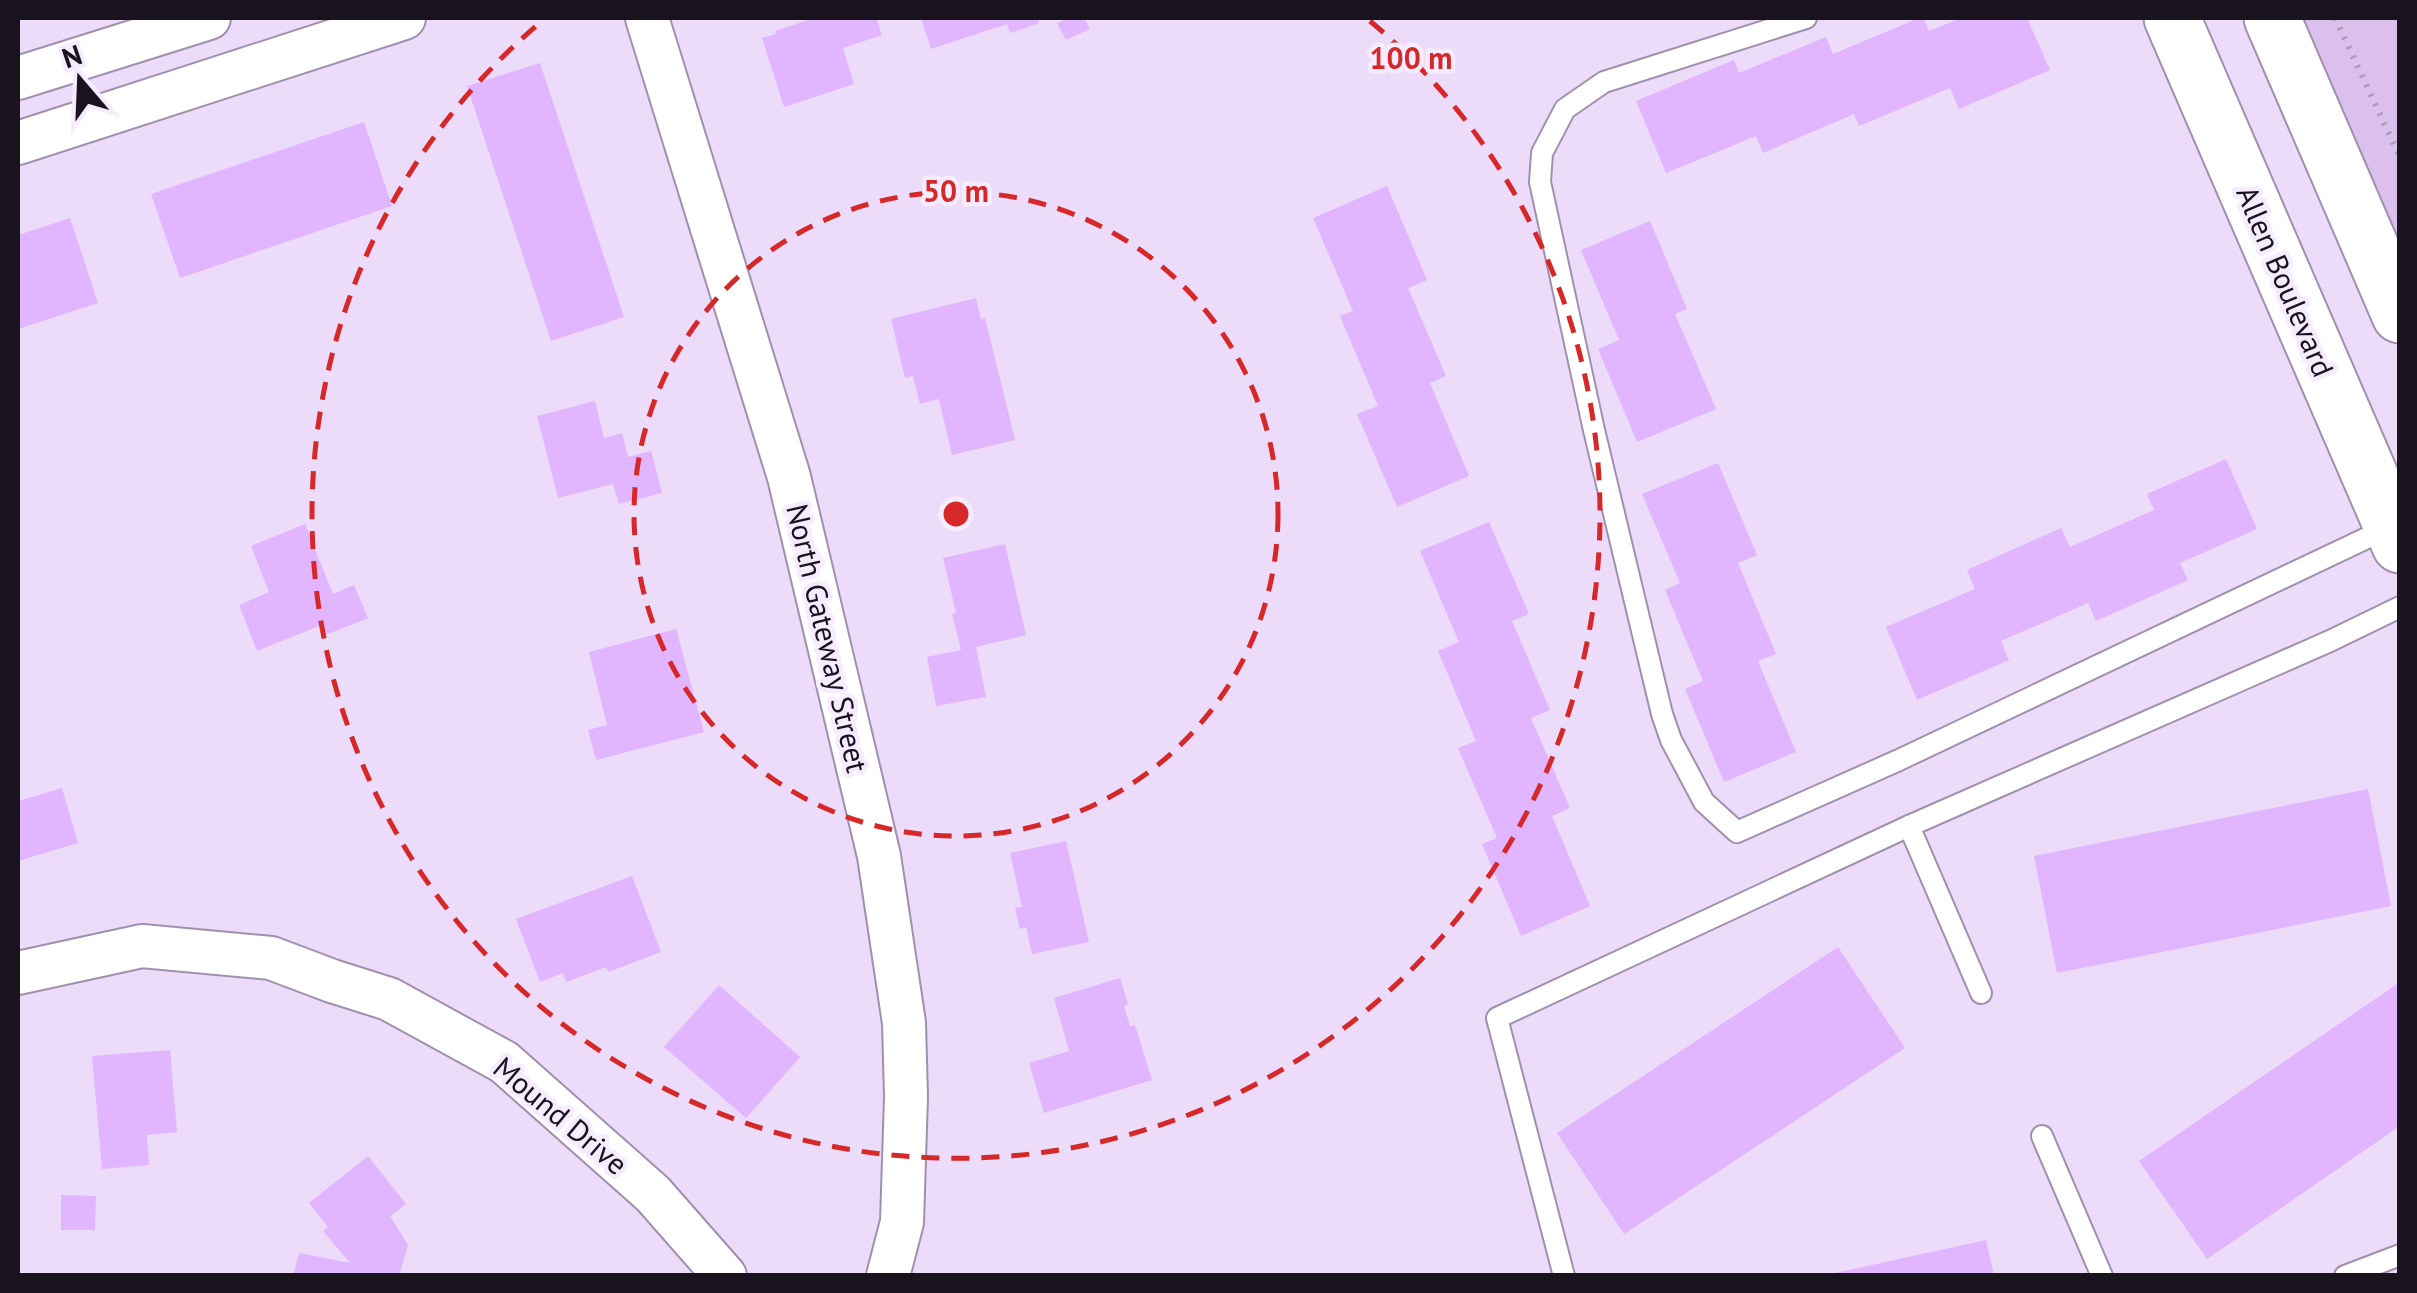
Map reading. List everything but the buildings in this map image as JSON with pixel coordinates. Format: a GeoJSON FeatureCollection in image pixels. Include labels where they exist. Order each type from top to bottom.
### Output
{"type":"FeatureCollection","features":[{"type":"Feature","properties":{"kind":"main road","name":"Allen Boulevard"},"geometry":{"type":"LineString","coordinates":[[2172,18],[2397,531]]}},
{"type":"Feature","properties":{"kind":"main road"},"geometry":{"type":"LineString","coordinates":[[2272,18],[2400,314]]}},
{"type":"Feature","properties":{"kind":"street"},"geometry":{"type":"LineString","coordinates":[[18,78],[209,18]]}},
{"type":"Feature","properties":{"kind":"street"},"geometry":{"type":"LineString","coordinates":[[18,143],[404,18]]}},
{"type":"Feature","properties":{"kind":"street","name":"North Gateway Street"},"geometry":{"type":"LineString","coordinates":[[647,18],[789,477],[880,856],[904,1023],[906,1098],[902,1222],[888,1276]]}},
{"type":"Feature","properties":{"kind":"street","name":"Mound Drive"},"geometry":{"type":"LineString","coordinates":[[18,973],[142,946],[271,958],[390,999],[504,1062],[658,1199],[725,1276]]}},
{"type":"Feature","properties":{"kind":"lane"},"geometry":{"type":"LineString","coordinates":[[1806,18],[1604,82],[1565,109],[1542,153],[1540,182],[1662,714],[1670,740],[1704,802],[1736,832],[2397,531]]}},
{"type":"Feature","properties":{"kind":"lane"},"geometry":{"type":"LineString","coordinates":[[1564,1276],[1496,1018],[1909,826],[2400,607]]}},
{"type":"Feature","properties":{"kind":"lane"},"geometry":{"type":"LineString","coordinates":[[1909,826],[1981,993]]}},
{"type":"Feature","properties":{"kind":"lane"},"geometry":{"type":"LineString","coordinates":[[2042,1136],[2102,1276]]}},
{"type":"Feature","properties":{"kind":"lane"},"geometry":{"type":"LineString","coordinates":[[2344,1276],[2400,1255]]}},
{"type":"Feature","properties":{"kind":"path"},"geometry":{"type":"LineString","coordinates":[[2335,18],[2400,157]]}},
{"type":"Feature","properties":{"kind":"shaded area"},"geometry":{"type":"Polygon","coordinates":[[[2303,18],[2399,18],[2399,243],[2303,18]]]}}]}
